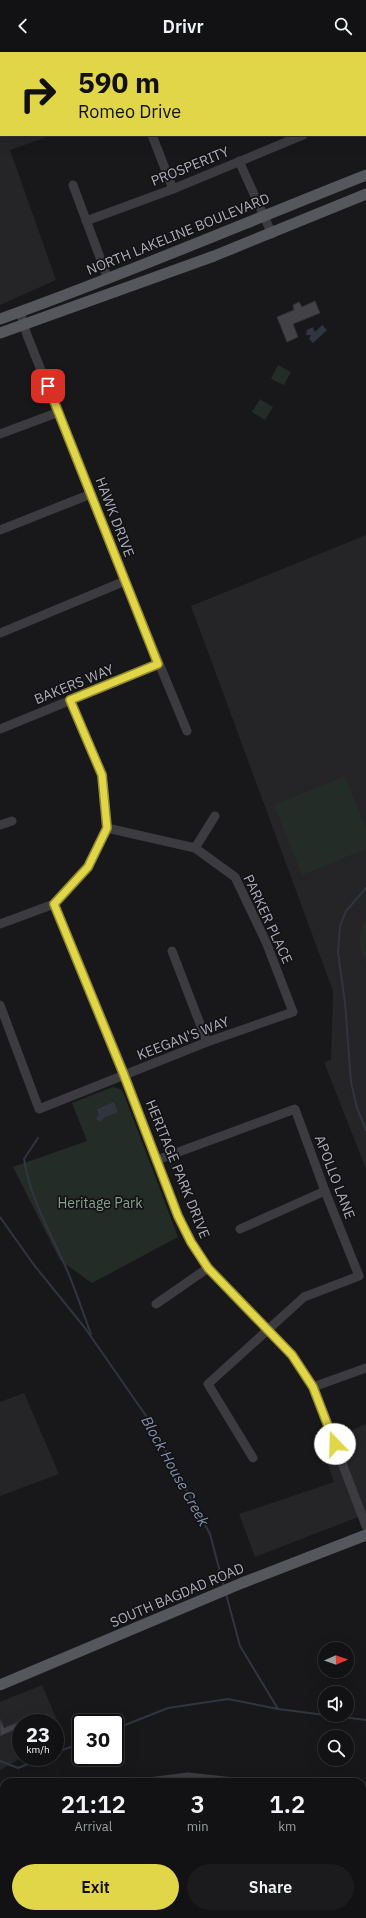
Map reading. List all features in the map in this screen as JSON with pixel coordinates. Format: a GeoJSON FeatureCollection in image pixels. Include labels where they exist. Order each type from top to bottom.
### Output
{"type":"FeatureCollection","features":[{"type":"Feature","properties":{"kind":"main road","name":"NORTH LAKELINE BOULEVARD"},"geometry":{"type":"LineString","coordinates":[[0,319],[108,280],[263,215],[366,175]]}},
{"type":"Feature","properties":{"kind":"main road","name":"NORTH LAKELINE BOULEVARD"},"geometry":{"type":"LineString","coordinates":[[0,333],[272,234],[366,194]]}},
{"type":"Feature","properties":{"kind":"main road","name":"SOUTH BAGDAD ROAD"},"geometry":{"type":"LineString","coordinates":[[0,1685],[242,1583],[366,1535]]}},
{"type":"Feature","properties":{"kind":"street"},"geometry":{"type":"LineString","coordinates":[[152,136],[173,189]]}},
{"type":"Feature","properties":{"kind":"street","name":"PROSPERITY"},"geometry":{"type":"LineString","coordinates":[[86,221],[173,189],[301,136]]}},
{"type":"Feature","properties":{"kind":"street"},"geometry":{"type":"LineString","coordinates":[[239,161],[272,234]]}},
{"type":"Feature","properties":{"kind":"street"},"geometry":{"type":"LineString","coordinates":[[73,185],[108,280]]}},
{"type":"Feature","properties":{"kind":"street","name":"HAWK DRIVE"},"geometry":{"type":"LineString","coordinates":[[20,312],[158,664],[187,731]]}},
{"type":"Feature","properties":{"kind":"street"},"geometry":{"type":"LineString","coordinates":[[0,434],[59,412]]}},
{"type":"Feature","properties":{"kind":"street"},"geometry":{"type":"LineString","coordinates":[[0,530],[91,494]]}},
{"type":"Feature","properties":{"kind":"street"},"geometry":{"type":"LineString","coordinates":[[0,633],[125,581]]}},
{"type":"Feature","properties":{"kind":"street","name":"BAKERS WAY"},"geometry":{"type":"LineString","coordinates":[[0,729],[158,664]]}},
{"type":"Feature","properties":{"kind":"street"},"geometry":{"type":"LineString","coordinates":[[0,924],[54,904],[88,867],[107,828],[102,775],[70,700]]}},
{"type":"Feature","properties":{"kind":"street"},"geometry":{"type":"LineString","coordinates":[[195,848],[215,816]]}},
{"type":"Feature","properties":{"kind":"street"},"geometry":{"type":"LineString","coordinates":[[0,825],[12,821]]}},
{"type":"Feature","properties":{"kind":"street","name":"PARKER PLACE"},"geometry":{"type":"LineString","coordinates":[[107,828],[195,848],[235,878],[266,942],[293,1012]]}},
{"type":"Feature","properties":{"kind":"street","name":"HERITAGE PARK DRIVE"},"geometry":{"type":"LineString","coordinates":[[54,904],[191,1242],[208,1268],[292,1355],[313,1387],[366,1526]]}},
{"type":"Feature","properties":{"kind":"street"},"geometry":{"type":"LineString","coordinates":[[172,951],[206,1042]]}},
{"type":"Feature","properties":{"kind":"street","name":"KEEGAN'S WAY"},"geometry":{"type":"LineString","coordinates":[[0,1005],[38,1109],[206,1042],[293,1012]]}},
{"type":"Feature","properties":{"kind":"street","name":"APOLLO LANE"},"geometry":{"type":"LineString","coordinates":[[157,1160],[295,1109],[325,1191],[359,1276],[304,1297],[268,1329]]}},
{"type":"Feature","properties":{"kind":"street"},"geometry":{"type":"LineString","coordinates":[[240,1229],[325,1191]]}},
{"type":"Feature","properties":{"kind":"street"},"geometry":{"type":"LineString","coordinates":[[156,1304],[208,1268]]}},
{"type":"Feature","properties":{"kind":"street"},"geometry":{"type":"LineString","coordinates":[[253,1458],[208,1384],[268,1329]]}},
{"type":"Feature","properties":{"kind":"street"},"geometry":{"type":"LineString","coordinates":[[313,1387],[366,1368]]}},
{"type":"Feature","properties":{"kind":"street"},"geometry":{"type":"LineString","coordinates":[[180,1778],[197,1778]]}},
{"type":"Feature","properties":{"kind":"shaded area"},"geometry":{"type":"Polygon","coordinates":[[[0,136],[50,136],[10,150],[56,280],[0,305],[0,136]]]}},
{"type":"Feature","properties":{"kind":"shaded area"},"geometry":{"type":"Polygon","coordinates":[[[322,325],[327,330],[313,343],[309,339],[311,335],[306,335],[307,330],[313,327],[315,332],[322,325]]]}},
{"type":"Feature","properties":{"kind":"shaded area"},"geometry":{"type":"Polygon","coordinates":[[[366,535],[366,1169],[324,1062],[331,1060],[333,991],[191,606],[366,535]]]}},
{"type":"Feature","properties":{"kind":"shaded area"},"geometry":{"type":"Polygon","coordinates":[[[114,1102],[118,1112],[104,1118],[100,1122],[96,1118],[99,1115],[97,1109],[114,1102]]]}},
{"type":"Feature","properties":{"kind":"shaded area"},"geometry":{"type":"Polygon","coordinates":[[[24,1393],[59,1474],[0,1496],[0,1402],[24,1393]]]}},
{"type":"Feature","properties":{"kind":"shaded area"},"geometry":{"type":"Polygon","coordinates":[[[366,1424],[366,1514],[255,1557],[239,1514],[334,1482],[320,1443],[366,1424]]]}},
{"type":"Feature","properties":{"kind":"shaded area"},"geometry":{"type":"Polygon","coordinates":[[[42,1685],[54,1714],[12,1714],[12,1763],[0,1770],[0,1702],[42,1685]]]}},
{"type":"Feature","properties":{"kind":"green space"},"geometry":{"type":"Polygon","coordinates":[[[278,365],[291,372],[284,385],[271,379],[278,365]]]}},
{"type":"Feature","properties":{"kind":"green space"},"geometry":{"type":"Polygon","coordinates":[[[260,399],[273,407],[265,420],[252,412],[260,399]]]}},
{"type":"Feature","properties":{"kind":"green space"},"geometry":{"type":"Polygon","coordinates":[[[345,776],[366,829],[366,849],[302,875],[274,805],[345,776]]]}},
{"type":"Feature","properties":{"kind":"green space"},"geometry":{"type":"Polygon","coordinates":[[[366,919],[366,963],[362,952],[360,935],[366,919]]]}},
{"type":"Feature","properties":{"kind":"green space","name":"Heritage Park"},"geometry":{"type":"Polygon","coordinates":[[[113,1087],[120,1089],[123,1092],[178,1237],[92,1283],[60,1260],[13,1167],[87,1141],[72,1103],[113,1087]]]}},
{"type":"Feature","properties":{"kind":"building"},"geometry":{"type":"Polygon","coordinates":[[[315,301],[320,313],[293,324],[298,337],[287,342],[277,317],[294,310],[293,305],[299,302],[302,307],[315,301]]]}},
{"type":"Feature","properties":{"kind":"building"},"geometry":{"type":"Polygon","coordinates":[[[0,1719],[4,1728],[12,1725],[12,1731],[0,1736],[0,1719]]]}},
{"type":"Feature","properties":{"kind":"waterway"},"geometry":{"type":"LineString","coordinates":[[366,888],[346,911],[340,926],[338,952],[345,1003],[351,1082],[357,1108],[366,1130]]}},
{"type":"Feature","properties":{"kind":"waterway"},"geometry":{"type":"LineString","coordinates":[[38,1138],[24,1159],[27,1174],[36,1202],[67,1270],[91,1334]]}},
{"type":"Feature","properties":{"kind":"waterway","name":"Block House Creek"},"geometry":{"type":"LineString","coordinates":[[0,1217],[34,1265],[85,1328],[151,1423],[210,1534],[224,1587]]}},
{"type":"Feature","properties":{"kind":"waterway","name":"Block House Creek"},"geometry":{"type":"LineString","coordinates":[[226,1594],[240,1646],[278,1709],[318,1714]]}},
{"type":"Feature","properties":{"kind":"waterway"},"geometry":{"type":"LineString","coordinates":[[124,1725],[168,1708],[228,1699],[278,1709]]}},
{"type":"Feature","properties":{"kind":"waterway","name":"Block House Creek"},"geometry":{"type":"LineString","coordinates":[[354,1718],[366,1720]]}},
{"type":"Feature","properties":{"kind":"waterway"},"geometry":{"type":"LineString","coordinates":[[64,1750],[72,1746]]}},
{"type":"Feature","properties":{"kind":"waterway"},"geometry":{"type":"LineString","coordinates":[[0,1761],[12,1766]]}},
{"type":"Feature","properties":{"kind":"waterway"},"geometry":{"type":"LineString","coordinates":[[13,1766],[18,1768],[23,1766]]}},
{"type":"Feature","properties":{"kind":"route"},"geometry":{"type":"LineString","coordinates":[[48,386],[158,664],[70,700],[102,775],[107,828],[88,867],[54,904],[124,1075],[178,1216],[191,1242],[208,1268],[292,1355],[313,1387],[335,1444]]}}]}
